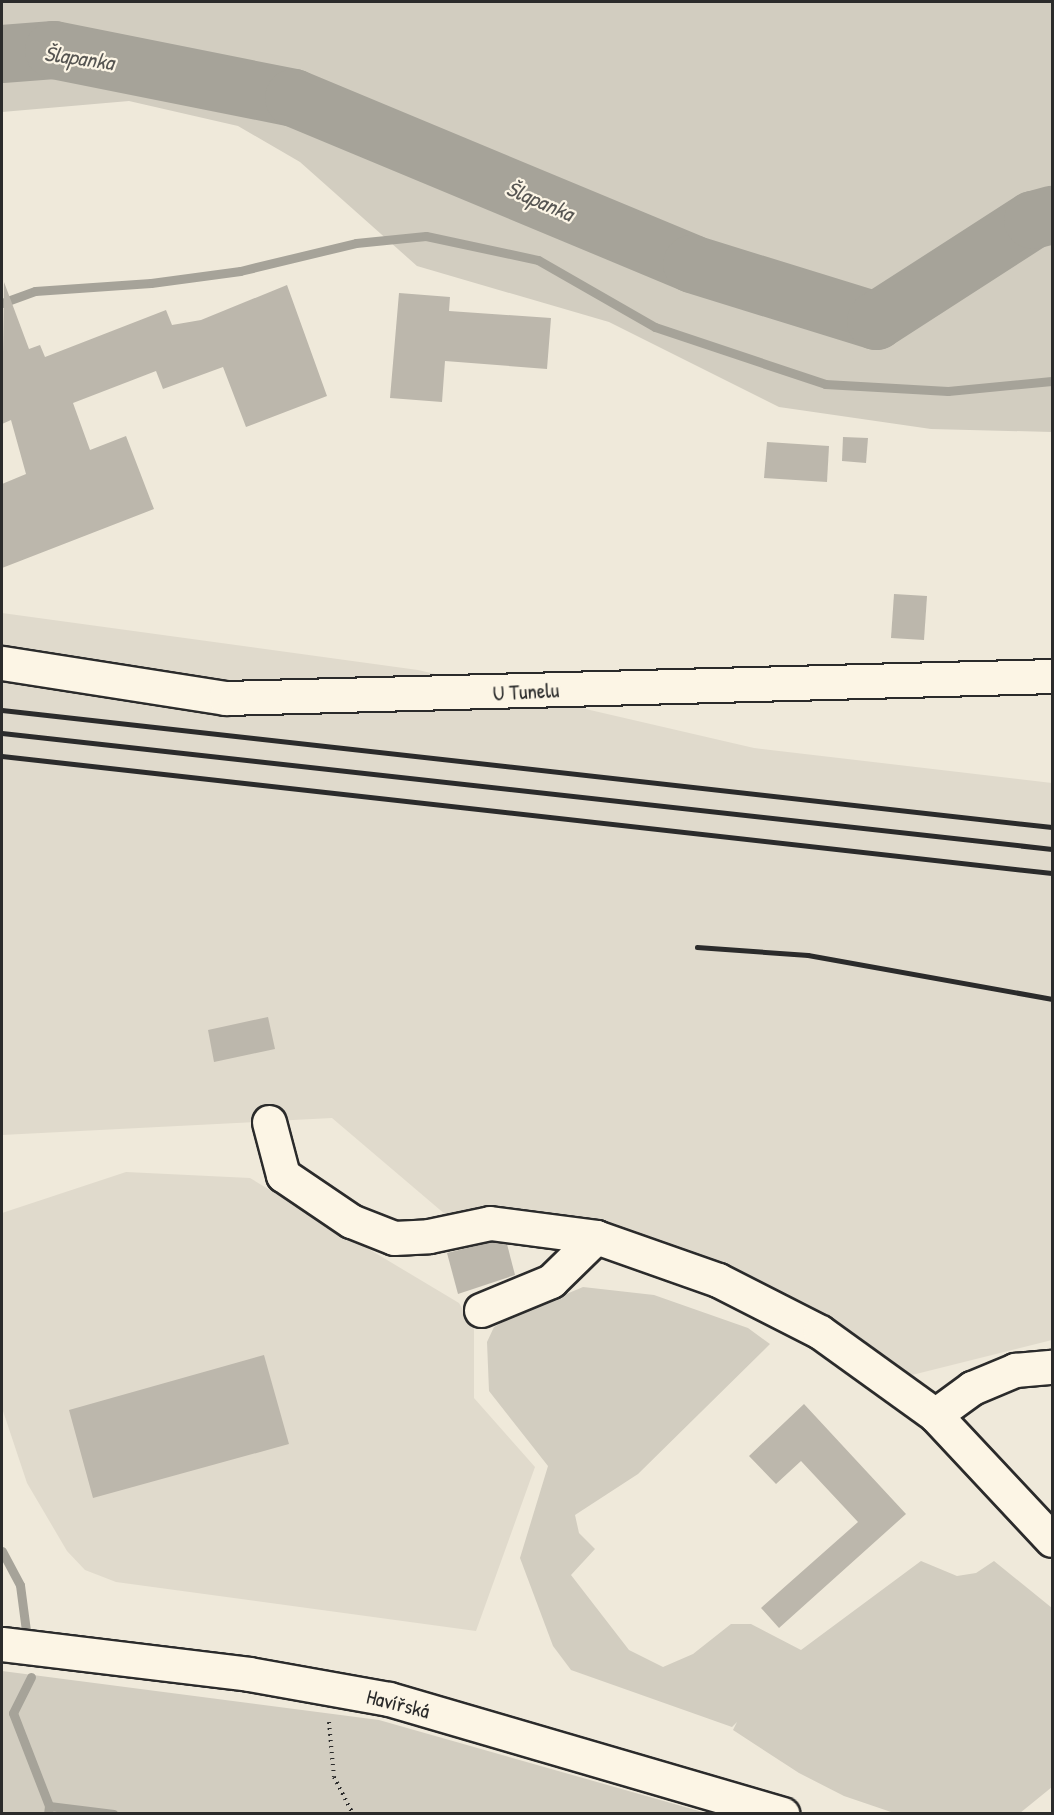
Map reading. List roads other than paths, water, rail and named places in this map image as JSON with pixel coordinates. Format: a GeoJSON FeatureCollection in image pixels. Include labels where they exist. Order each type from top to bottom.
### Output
{"type":"FeatureCollection","features":[{"type":"Feature","properties":{"kind":"street","name":"U Tunelu"},"geometry":{"type":"LineString","coordinates":[[2,663],[225,698],[1053,676]]}},
{"type":"Feature","properties":{"kind":"street"},"geometry":{"type":"LineString","coordinates":[[269,1122],[283,1175],[351,1221],[394,1238],[429,1236],[490,1223],[596,1237],[718,1280],[810,1327],[935,1415],[1053,1540]]}},
{"type":"Feature","properties":{"kind":"street"},"geometry":{"type":"LineString","coordinates":[[481,1310],[551,1281],[596,1237]]}},
{"type":"Feature","properties":{"kind":"street"},"geometry":{"type":"LineString","coordinates":[[935,1415],[972,1388],[1015,1370],[1053,1367]]}},
{"type":"Feature","properties":{"kind":"street","name":"Havířská"},"geometry":{"type":"LineString","coordinates":[[2,1644],[249,1674],[389,1700],[783,1814]]}},
{"type":"Feature","properties":{"kind":"waterway","name":"Šlapanka"},"geometry":{"type":"LineString","coordinates":[[2,54],[54,50],[294,98],[692,264],[876,321],[1033,220],[1052,215]]}},
{"type":"Feature","properties":{"kind":"waterway"},"geometry":{"type":"LineString","coordinates":[[2,303],[35,291],[151,283],[240,271],[356,243],[426,236],[538,260],[655,327],[825,384],[948,391],[1052,381]]}},
{"type":"Feature","properties":{"kind":"waterway"},"geometry":{"type":"LineString","coordinates":[[2,1551],[20,1585],[27,1638]]}},
{"type":"Feature","properties":{"kind":"waterway"},"geometry":{"type":"LineString","coordinates":[[31,1677],[13,1713],[49,1806],[48,1814]]}},
{"type":"Feature","properties":{"kind":"waterway"},"geometry":{"type":"LineString","coordinates":[[49,1806],[114,1814]]}},
{"type":"Feature","properties":{"kind":"railway"},"geometry":{"type":"LineString","coordinates":[[2,710],[1052,827]]}},
{"type":"Feature","properties":{"kind":"railway"},"geometry":{"type":"LineString","coordinates":[[2,733],[1052,849]]}},
{"type":"Feature","properties":{"kind":"railway"},"geometry":{"type":"LineString","coordinates":[[2,756],[1052,873]]}},
{"type":"Feature","properties":{"kind":"railway"},"geometry":{"type":"LineString","coordinates":[[697,947],[808,955],[1052,999]]}}]}
